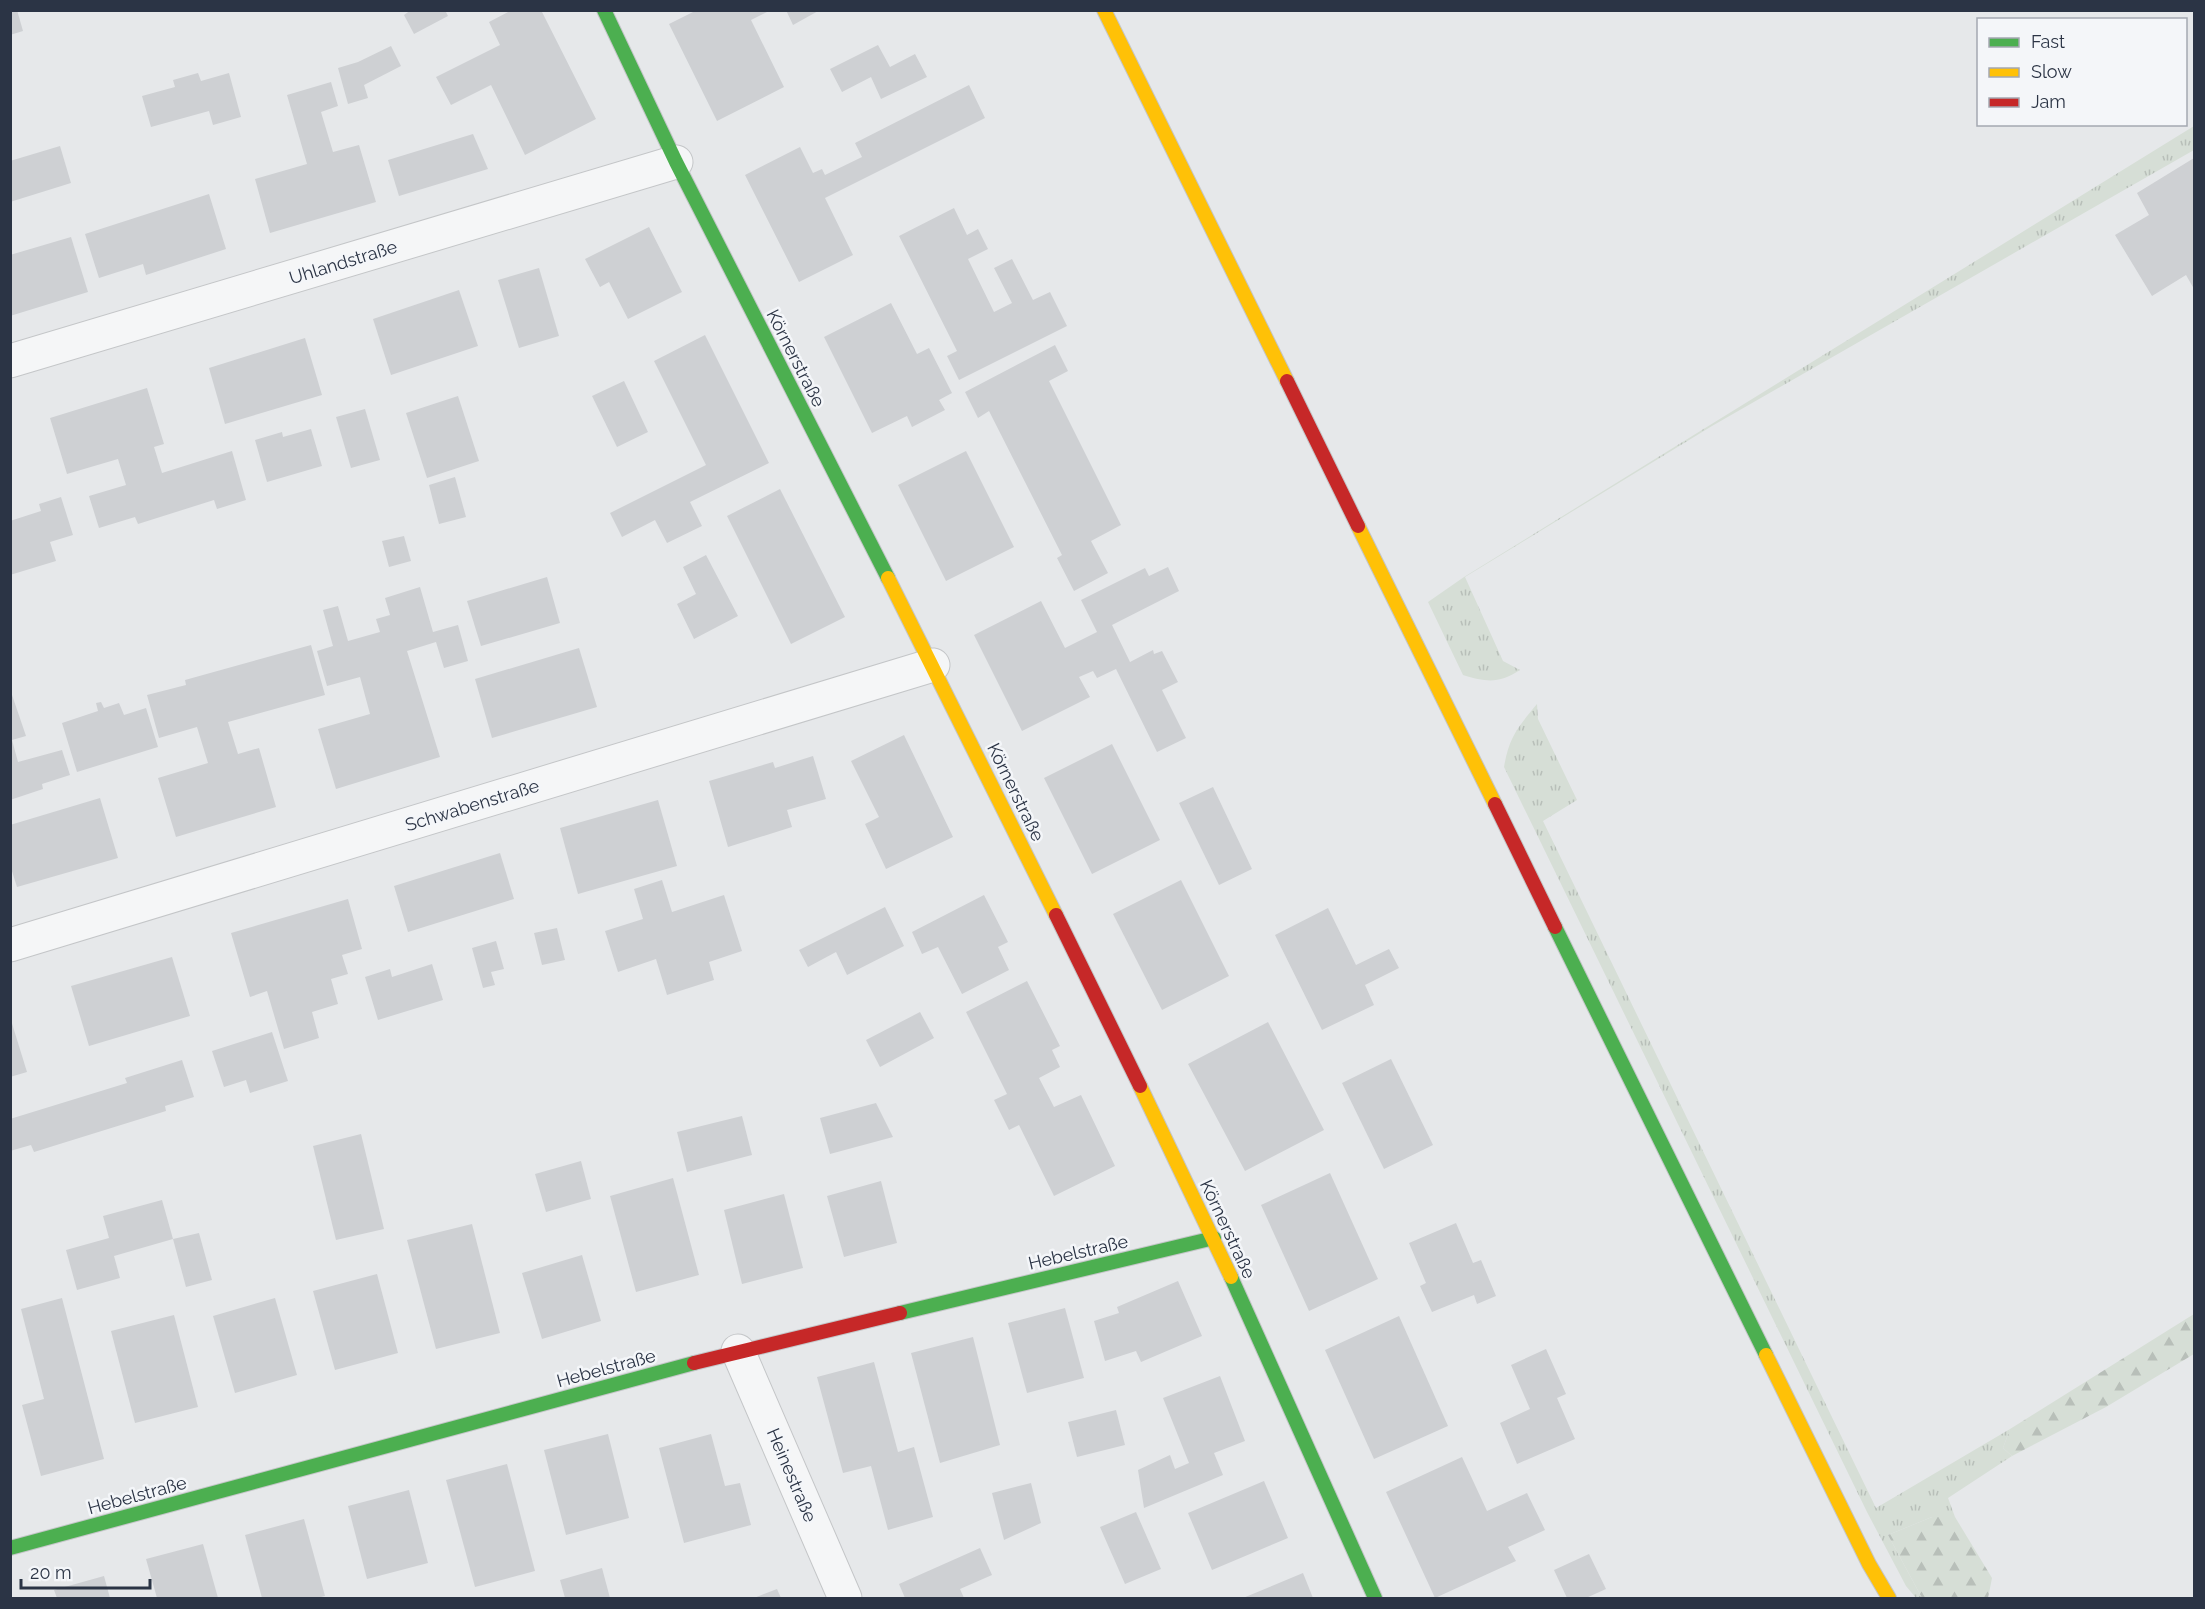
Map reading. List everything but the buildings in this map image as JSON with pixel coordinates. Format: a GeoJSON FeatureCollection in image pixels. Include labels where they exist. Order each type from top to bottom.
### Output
{"type":"FeatureCollection","features":[{"type":"Feature","properties":{"kind":"street","name":"Körnerstraße"},"geometry":{"type":"LineString","coordinates":[[604,10],[676,162],[933,665],[1214,1238],[1375,1599]]}},
{"type":"Feature","properties":{"kind":"street"},"geometry":{"type":"LineString","coordinates":[[1104,10],[1869,1564],[1889,1599]]}},
{"type":"Feature","properties":{"kind":"street","name":"Uhlandstraße"},"geometry":{"type":"LineString","coordinates":[[10,361],[676,162]]}},
{"type":"Feature","properties":{"kind":"street","name":"Schwabenstraße"},"geometry":{"type":"LineString","coordinates":[[10,945],[933,665]]}},
{"type":"Feature","properties":{"kind":"street","name":"Hebelstraße"},"geometry":{"type":"LineString","coordinates":[[10,1548],[738,1351],[1214,1238]]}},
{"type":"Feature","properties":{"kind":"street","name":"Heinestraße"},"geometry":{"type":"LineString","coordinates":[[738,1351],[845,1599]]}},
{"type":"Feature","properties":{"kind":"green space"},"geometry":{"type":"Polygon","coordinates":[[[2194,126],[2194,150],[1712,426],[1465,577],[1503,661],[1520,670],[1499,680],[1463,675],[1428,602],[1464,577],[2194,126]]]}},
{"type":"Feature","properties":{"kind":"green space"},"geometry":{"type":"Polygon","coordinates":[[[1537,704],[1538,719],[1577,800],[1543,821],[1876,1508],[2010,1429],[2003,1448],[2012,1456],[1948,1498],[1955,1517],[1932,1517],[1888,1535],[1922,1598],[1916,1598],[1906,1586],[1867,1512],[1504,767],[1515,733],[1537,704]]]}},
{"type":"Feature","properties":{"kind":"green space"},"geometry":{"type":"Polygon","coordinates":[[[2194,1314],[2194,1354],[2106,1407],[2012,1456],[2003,1448],[2010,1429],[2194,1314]]]}},
{"type":"Feature","properties":{"kind":"green space"},"geometry":{"type":"Polygon","coordinates":[[[1932,1517],[1955,1517],[1992,1578],[1988,1598],[1922,1598],[1888,1535],[1932,1517]]]}},
{"type":"Feature","properties":{"kind":"traffic: fast"},"geometry":{"type":"LineString","coordinates":[[604,10],[676,162],[888,578]]}},
{"type":"Feature","properties":{"kind":"traffic: fast"},"geometry":{"type":"LineString","coordinates":[[1555,927],[1766,1355]]}},
{"type":"Feature","properties":{"kind":"traffic: fast"},"geometry":{"type":"LineString","coordinates":[[900,1313],[1214,1238]]}},
{"type":"Feature","properties":{"kind":"traffic: fast"},"geometry":{"type":"LineString","coordinates":[[1231,1277],[1375,1598]]}},
{"type":"Feature","properties":{"kind":"traffic: fast"},"geometry":{"type":"LineString","coordinates":[[10,1548],[694,1363]]}},
{"type":"Feature","properties":{"kind":"traffic: slow"},"geometry":{"type":"LineString","coordinates":[[1104,10],[1287,381]]}},
{"type":"Feature","properties":{"kind":"traffic: slow"},"geometry":{"type":"LineString","coordinates":[[1358,526],[1495,804]]}},
{"type":"Feature","properties":{"kind":"traffic: slow"},"geometry":{"type":"LineString","coordinates":[[888,578],[1056,915]]}},
{"type":"Feature","properties":{"kind":"traffic: slow"},"geometry":{"type":"LineString","coordinates":[[1140,1086],[1231,1277]]}},
{"type":"Feature","properties":{"kind":"traffic: slow"},"geometry":{"type":"LineString","coordinates":[[1766,1355],[1869,1564],[1889,1598]]}},
{"type":"Feature","properties":{"kind":"traffic: jam"},"geometry":{"type":"LineString","coordinates":[[1287,381],[1358,526]]}},
{"type":"Feature","properties":{"kind":"traffic: jam"},"geometry":{"type":"LineString","coordinates":[[1495,804],[1555,927]]}},
{"type":"Feature","properties":{"kind":"traffic: jam"},"geometry":{"type":"LineString","coordinates":[[1056,915],[1140,1086]]}},
{"type":"Feature","properties":{"kind":"traffic: jam"},"geometry":{"type":"LineString","coordinates":[[694,1363],[900,1313]]}}]}
